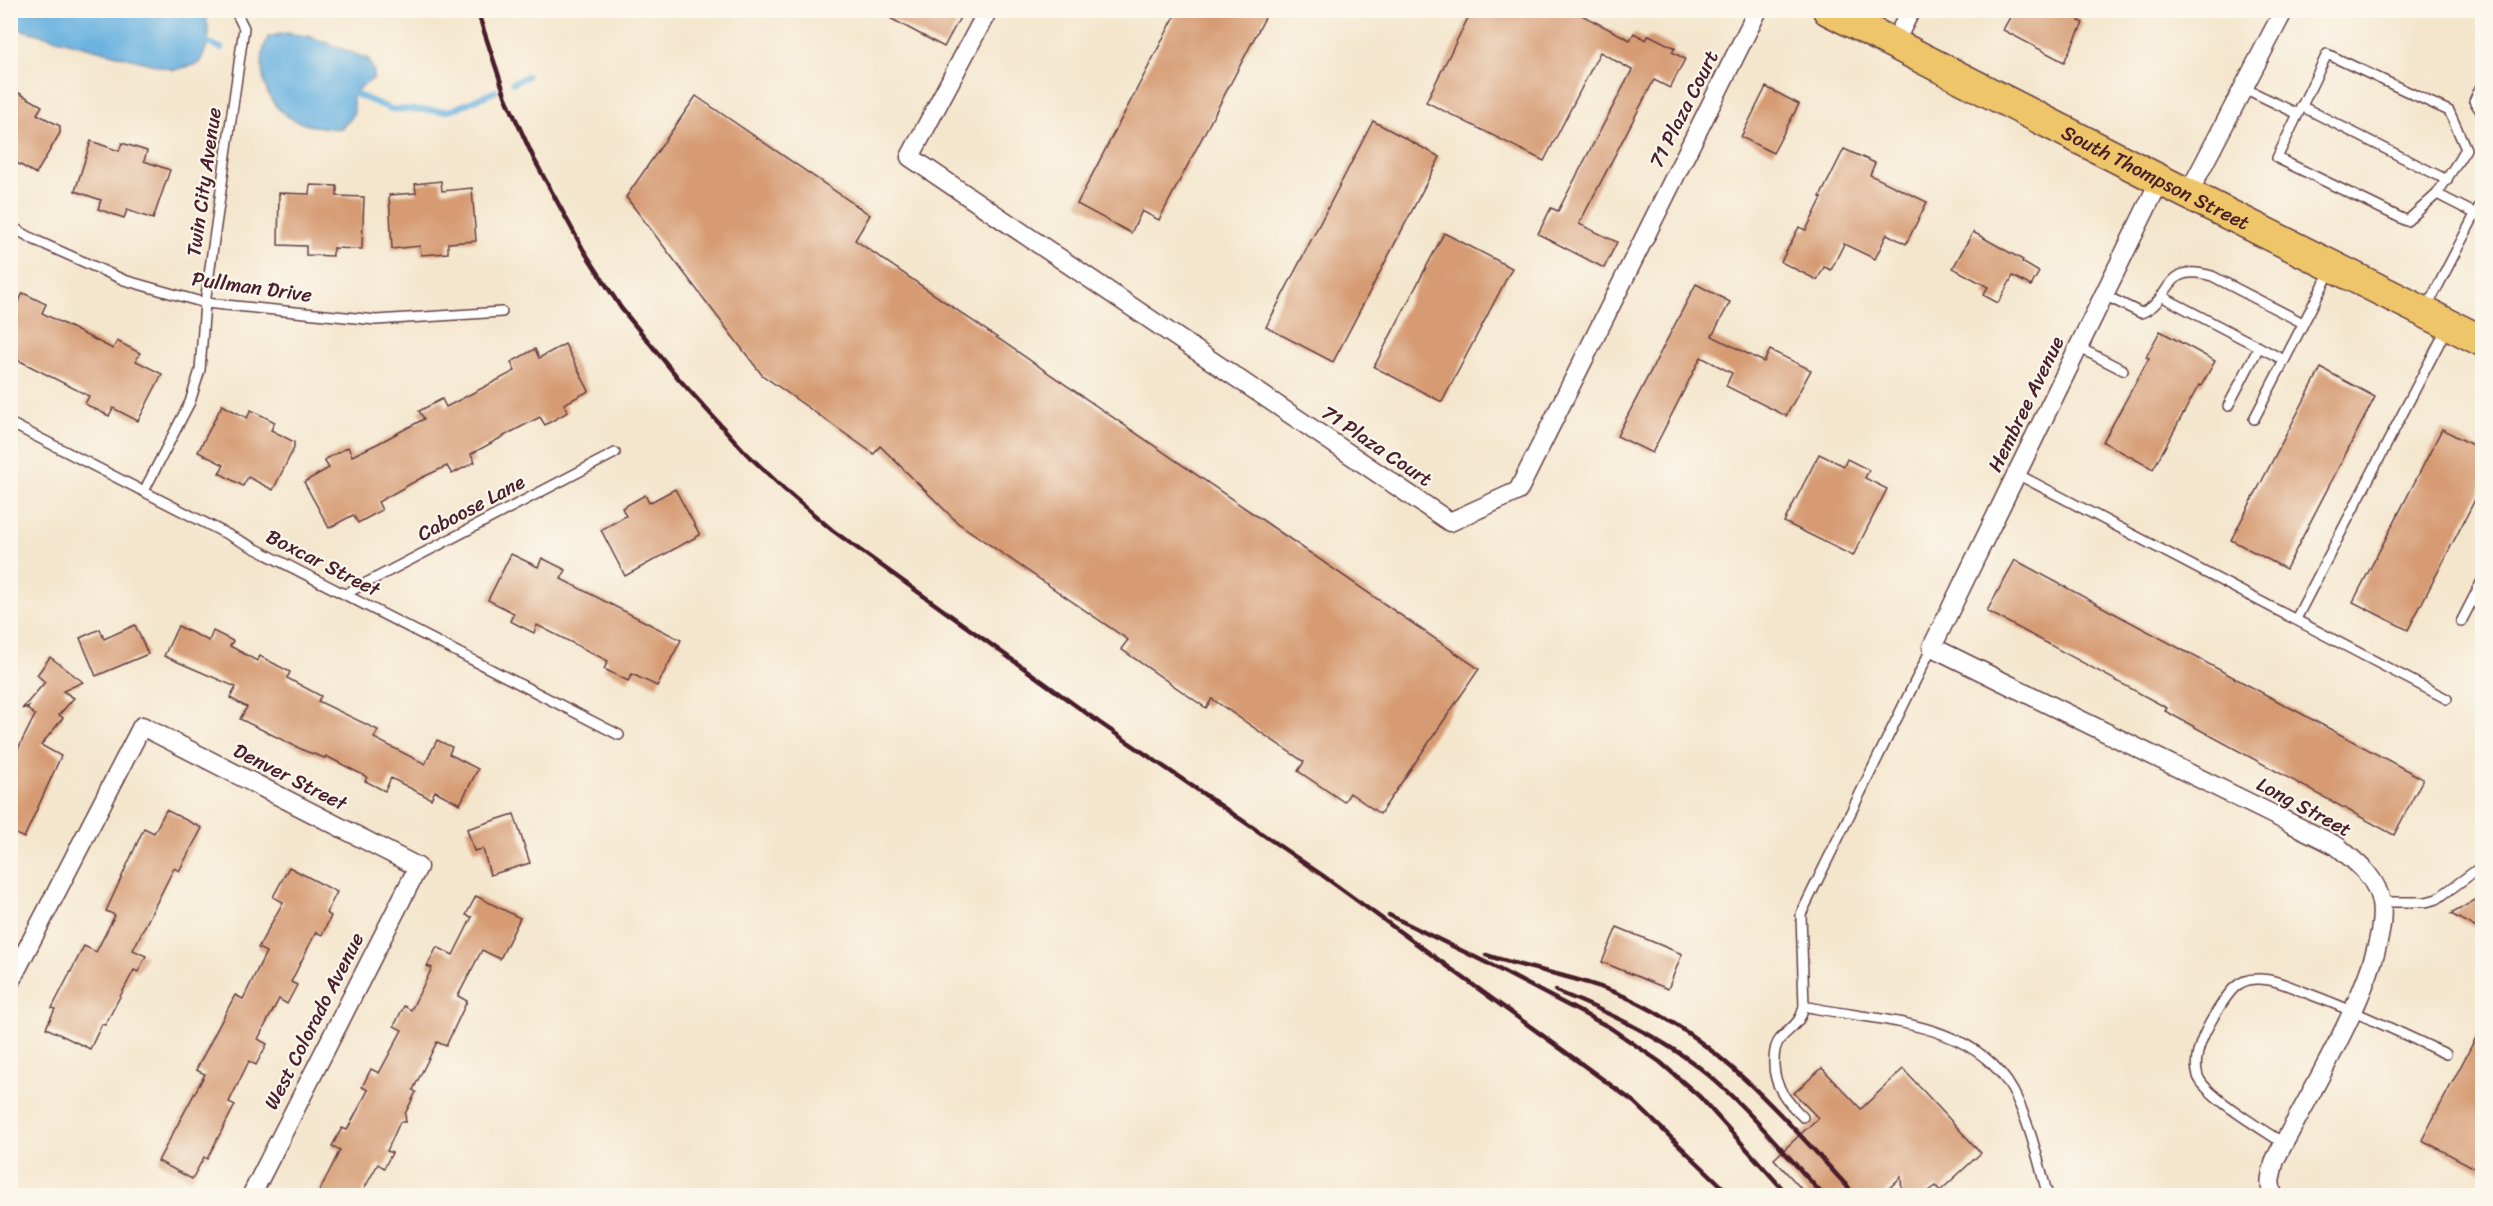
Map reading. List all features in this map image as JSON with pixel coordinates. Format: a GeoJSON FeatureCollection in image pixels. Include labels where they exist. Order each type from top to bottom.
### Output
{"type":"FeatureCollection","features":[{"type":"Feature","properties":{"kind":"highway","name":"South Thompson Street"},"geometry":{"type":"LineString","coordinates":[[1828,10],[1893,45],[2482,341]]}},
{"type":"Feature","properties":{"kind":"street","name":"71 Plaza Court"},"geometry":{"type":"LineString","coordinates":[[988,10],[910,157],[1450,522],[1518,491],[1758,10]]}},
{"type":"Feature","properties":{"kind":"street"},"geometry":{"type":"LineString","coordinates":[[1893,45],[1911,10]]}},
{"type":"Feature","properties":{"kind":"street"},"geometry":{"type":"LineString","coordinates":[[2188,194],[2284,10]]}},
{"type":"Feature","properties":{"kind":"street","name":"Hembree Avenue"},"geometry":{"type":"LineString","coordinates":[[1932,647],[2160,180]]}},
{"type":"Feature","properties":{"kind":"street","name":"Long Street"},"geometry":{"type":"LineString","coordinates":[[1932,647],[2337,846],[2370,875],[2381,902],[2381,933],[2354,1010],[2275,1160],[2270,1178],[2271,1192],[2274,1196]]}},
{"type":"Feature","properties":{"kind":"street","name":"Denver Street"},"geometry":{"type":"LineString","coordinates":[[10,982],[142,726],[418,867]]}},
{"type":"Feature","properties":{"kind":"street","name":"West Colorado Avenue"},"geometry":{"type":"LineString","coordinates":[[251,1196],[418,867]]}},
{"type":"Feature","properties":{"kind":"lane","name":"Twin City Avenue"},"geometry":{"type":"LineString","coordinates":[[144,492],[190,402],[200,370],[205,303],[244,28],[235,10]]}},
{"type":"Feature","properties":{"kind":"lane"},"geometry":{"type":"LineString","coordinates":[[2327,54],[2449,111],[2466,149],[2438,194],[2407,221],[2277,158],[2300,110],[2327,54]]}},
{"type":"Feature","properties":{"kind":"lane"},"geometry":{"type":"LineString","coordinates":[[2482,84],[2474,101],[2482,113]]}},
{"type":"Feature","properties":{"kind":"lane"},"geometry":{"type":"LineString","coordinates":[[2244,88],[2300,110],[2447,180]]}},
{"type":"Feature","properties":{"kind":"lane"},"geometry":{"type":"LineString","coordinates":[[2438,194],[2476,214]]}},
{"type":"Feature","properties":{"kind":"lane"},"geometry":{"type":"LineString","coordinates":[[2296,619],[2437,317],[2482,201]]}},
{"type":"Feature","properties":{"kind":"lane","name":"Pullman Drive"},"geometry":{"type":"LineString","coordinates":[[10,226],[35,240],[124,280],[205,303],[376,320],[502,312]]}},
{"type":"Feature","properties":{"kind":"lane"},"geometry":{"type":"LineString","coordinates":[[2254,419],[2333,266]]}},
{"type":"Feature","properties":{"kind":"lane"},"geometry":{"type":"LineString","coordinates":[[2103,295],[2141,313],[2150,310],[2177,276],[2188,272],[2200,272],[2303,323]]}},
{"type":"Feature","properties":{"kind":"lane"},"geometry":{"type":"LineString","coordinates":[[2161,296],[2284,360]]}},
{"type":"Feature","properties":{"kind":"lane"},"geometry":{"type":"LineString","coordinates":[[2078,347],[2123,370]]}},
{"type":"Feature","properties":{"kind":"lane"},"geometry":{"type":"LineString","coordinates":[[2228,406],[2259,347]]}},
{"type":"Feature","properties":{"kind":"lane","name":"Boxcar Street"},"geometry":{"type":"LineString","coordinates":[[10,423],[619,735]]}},
{"type":"Feature","properties":{"kind":"lane","name":"Caboose Lane"},"geometry":{"type":"LineString","coordinates":[[345,594],[615,453]]}},
{"type":"Feature","properties":{"kind":"lane"},"geometry":{"type":"LineString","coordinates":[[2017,474],[2447,699]]}},
{"type":"Feature","properties":{"kind":"lane"},"geometry":{"type":"LineString","coordinates":[[2461,622],[2482,581]]}},
{"type":"Feature","properties":{"kind":"lane"},"geometry":{"type":"LineString","coordinates":[[1803,1117],[1787,1102],[1776,1082],[1773,1070],[1778,1041],[1803,1016],[1801,914],[1932,647]]}},
{"type":"Feature","properties":{"kind":"lane"},"geometry":{"type":"LineString","coordinates":[[2381,902],[2426,902],[2437,899],[2482,866]]}},
{"type":"Feature","properties":{"kind":"lane"},"geometry":{"type":"LineString","coordinates":[[2283,1143],[2222,1102],[2198,1078],[2196,1063],[2202,1041],[2229,991],[2242,981],[2256,979],[2274,981],[2354,1010],[2446,1054]]}},
{"type":"Feature","properties":{"kind":"lane"},"geometry":{"type":"LineString","coordinates":[[1804,1006],[1904,1024],[1952,1037],[1979,1052],[1997,1067],[2013,1091],[2035,1150],[2048,1196]]}},
{"type":"Feature","properties":{"kind":"water"},"geometry":{"type":"Polygon","coordinates":[[[10,11],[204,11],[208,38],[198,64],[174,70],[11,27],[10,11]]]}},
{"type":"Feature","properties":{"kind":"water"},"geometry":{"type":"Polygon","coordinates":[[[286,33],[312,37],[368,59],[374,72],[373,79],[358,89],[352,97],[353,115],[340,129],[300,123],[280,110],[267,91],[262,70],[264,47],[268,37],[286,33]]]}},
{"type":"Feature","properties":{"kind":"building"},"geometry":{"type":"Polygon","coordinates":[[[875,10],[964,10],[944,47],[875,10]]]}},
{"type":"Feature","properties":{"kind":"building"},"geometry":{"type":"Polygon","coordinates":[[[1178,10],[1269,10],[1159,220],[1142,211],[1131,233],[1077,204],[1178,10]]]}},
{"type":"Feature","properties":{"kind":"building"},"geometry":{"type":"Polygon","coordinates":[[[1472,10],[1572,10],[1630,40],[1634,33],[1646,40],[1649,35],[1675,48],[1672,52],[1685,59],[1670,88],[1654,80],[1579,224],[1617,242],[1604,268],[1538,234],[1551,208],[1558,211],[1632,70],[1600,52],[1544,161],[1426,102],[1472,10]]]}},
{"type":"Feature","properties":{"kind":"building"},"geometry":{"type":"Polygon","coordinates":[[[2014,10],[2085,10],[2079,21],[2083,23],[2064,62],[2003,30],[2014,10]]]}},
{"type":"Feature","properties":{"kind":"building"},"geometry":{"type":"Polygon","coordinates":[[[1766,87],[1799,104],[1773,153],[1741,137],[1766,87]]]}},
{"type":"Feature","properties":{"kind":"building"},"geometry":{"type":"Polygon","coordinates":[[[19,93],[42,106],[37,114],[60,126],[60,133],[36,174],[10,159],[10,107],[19,93]]]}},
{"type":"Feature","properties":{"kind":"building"},"geometry":{"type":"Polygon","coordinates":[[[696,96],[870,215],[855,240],[1479,669],[1380,814],[1350,793],[1344,802],[1298,771],[1304,762],[1212,699],[1206,708],[1121,649],[1128,640],[958,523],[880,446],[874,454],[762,375],[626,197],[696,96]]]}},
{"type":"Feature","properties":{"kind":"building"},"geometry":{"type":"Polygon","coordinates":[[[1373,121],[1440,157],[1333,362],[1266,327],[1373,121]]]}},
{"type":"Feature","properties":{"kind":"building"},"geometry":{"type":"Polygon","coordinates":[[[91,141],[119,151],[122,143],[147,151],[144,161],[170,170],[153,219],[127,210],[124,218],[98,209],[101,200],[75,191],[91,141]]]}},
{"type":"Feature","properties":{"kind":"building"},"geometry":{"type":"Polygon","coordinates":[[[1844,149],[1875,163],[1870,175],[1927,202],[1906,244],[1887,234],[1875,259],[1844,244],[1831,270],[1824,267],[1817,280],[1781,262],[1799,227],[1806,230],[1844,149]]]}},
{"type":"Feature","properties":{"kind":"building"},"geometry":{"type":"Polygon","coordinates":[[[441,181],[442,191],[472,188],[476,241],[448,243],[448,253],[421,255],[420,246],[392,249],[389,195],[416,193],[415,184],[441,181]]]}},
{"type":"Feature","properties":{"kind":"building"},"geometry":{"type":"Polygon","coordinates":[[[310,185],[337,186],[337,196],[364,197],[362,249],[333,248],[333,256],[306,255],[306,246],[278,245],[279,193],[309,194],[310,185]]]}},
{"type":"Feature","properties":{"kind":"building"},"geometry":{"type":"Polygon","coordinates":[[[1973,232],[2023,260],[2022,262],[2039,272],[2031,286],[2013,276],[1998,303],[1983,295],[1988,287],[1953,268],[1973,232]]]}},
{"type":"Feature","properties":{"kind":"building"},"geometry":{"type":"Polygon","coordinates":[[[1444,233],[1512,268],[1442,402],[1374,367],[1444,233]]]}},
{"type":"Feature","properties":{"kind":"building"},"geometry":{"type":"Polygon","coordinates":[[[1696,284],[1730,302],[1712,336],[1764,362],[1770,350],[1811,370],[1786,416],[1726,386],[1732,373],[1701,357],[1652,453],[1617,436],[1696,284]]]}},
{"type":"Feature","properties":{"kind":"building"},"geometry":{"type":"Polygon","coordinates":[[[23,293],[46,304],[42,313],[113,349],[117,341],[140,353],[136,361],[162,374],[138,421],[113,408],[109,416],[85,404],[89,396],[10,356],[10,297],[19,301],[23,293]]]}},
{"type":"Feature","properties":{"kind":"building"},"geometry":{"type":"Polygon","coordinates":[[[2160,331],[2215,361],[2201,386],[2199,385],[2153,469],[2103,442],[2149,358],[2146,357],[2160,331]]]}},
{"type":"Feature","properties":{"kind":"building"},"geometry":{"type":"Polygon","coordinates":[[[565,344],[589,391],[564,404],[568,412],[545,425],[540,417],[515,430],[471,454],[475,462],[452,474],[447,466],[421,478],[378,502],[382,510],[358,523],[353,515],[329,528],[304,482],[329,468],[324,460],[348,447],[352,456],[424,419],[419,411],[442,399],[446,407],[515,371],[511,362],[535,349],[539,358],[565,344]]]}},
{"type":"Feature","properties":{"kind":"building"},"geometry":{"type":"Polygon","coordinates":[[[2321,368],[2375,397],[2286,569],[2231,540],[2321,368]]]}},
{"type":"Feature","properties":{"kind":"building"},"geometry":{"type":"Polygon","coordinates":[[[222,405],[247,418],[251,410],[275,422],[271,430],[294,442],[294,448],[273,490],[248,477],[243,486],[219,473],[224,465],[198,452],[222,405]]]}},
{"type":"Feature","properties":{"kind":"building"},"geometry":{"type":"Polygon","coordinates":[[[2442,429],[2482,450],[2482,486],[2408,630],[2353,602],[2442,429]]]}},
{"type":"Feature","properties":{"kind":"building"},"geometry":{"type":"Polygon","coordinates":[[[1819,454],[1844,466],[1847,459],[1869,470],[1865,478],[1887,489],[1853,556],[1784,522],[1819,454]]]}},
{"type":"Feature","properties":{"kind":"building"},"geometry":{"type":"Polygon","coordinates":[[[675,489],[700,535],[625,576],[601,530],[626,516],[622,508],[645,495],[649,503],[675,489]]]}},
{"type":"Feature","properties":{"kind":"building"},"geometry":{"type":"Polygon","coordinates":[[[511,554],[538,567],[542,558],[566,570],[561,579],[681,640],[657,686],[632,674],[628,681],[604,669],[608,661],[537,625],[534,633],[510,621],[514,613],[488,600],[511,554]]]}},
{"type":"Feature","properties":{"kind":"building"},"geometry":{"type":"Polygon","coordinates":[[[2015,560],[2423,779],[2394,835],[2165,711],[2167,708],[1987,611],[2015,560]]]}},
{"type":"Feature","properties":{"kind":"building"},"geometry":{"type":"Polygon","coordinates":[[[135,625],[148,654],[96,676],[80,638],[100,629],[104,639],[135,625]]]}},
{"type":"Feature","properties":{"kind":"building"},"geometry":{"type":"Polygon","coordinates":[[[178,626],[209,641],[213,631],[233,641],[230,646],[257,661],[260,656],[290,672],[287,678],[321,696],[318,701],[378,730],[374,738],[425,764],[437,740],[452,747],[449,754],[478,769],[460,804],[435,791],[431,799],[391,778],[385,791],[365,781],[367,777],[326,756],[325,758],[305,751],[240,719],[247,707],[230,698],[236,687],[164,656],[178,626]]]}},
{"type":"Feature","properties":{"kind":"building"},"geometry":{"type":"Polygon","coordinates":[[[50,657],[83,682],[63,691],[74,698],[59,715],[63,718],[41,745],[61,756],[24,838],[10,831],[10,765],[35,715],[27,709],[29,706],[22,709],[45,682],[37,675],[50,657]]]}},
{"type":"Feature","properties":{"kind":"building"},"geometry":{"type":"Polygon","coordinates":[[[166,810],[202,828],[179,871],[174,868],[133,950],[146,956],[138,972],[134,970],[90,1049],[46,1028],[55,1009],[52,1008],[84,946],[96,952],[115,915],[106,911],[144,828],[154,833],[166,810]]]}},
{"type":"Feature","properties":{"kind":"building"},"geometry":{"type":"Polygon","coordinates":[[[514,814],[530,863],[490,875],[483,849],[474,851],[467,829],[514,814]]]}},
{"type":"Feature","properties":{"kind":"building"},"geometry":{"type":"Polygon","coordinates":[[[289,867],[337,892],[326,913],[331,916],[322,935],[316,932],[291,982],[297,985],[287,1004],[279,999],[258,1039],[267,1044],[256,1065],[249,1061],[229,1102],[235,1105],[207,1159],[204,1157],[192,1179],[158,1161],[205,1074],[196,1070],[235,995],[243,999],[266,952],[258,948],[283,902],[273,897],[289,867]]]}},
{"type":"Feature","properties":{"kind":"building"},"geometry":{"type":"Polygon","coordinates":[[[476,896],[520,918],[500,959],[482,950],[458,996],[467,1001],[446,1046],[437,1042],[413,1090],[416,1092],[405,1114],[406,1122],[400,1122],[387,1151],[392,1153],[384,1168],[378,1164],[360,1196],[317,1196],[340,1150],[332,1146],[342,1128],[347,1130],[368,1090],[362,1087],[371,1069],[379,1073],[402,1030],[394,1026],[404,1006],[411,1010],[432,968],[427,966],[437,947],[453,955],[472,917],[466,915],[476,896]]]}},
{"type":"Feature","properties":{"kind":"building"},"geometry":{"type":"Polygon","coordinates":[[[2482,896],[2482,931],[2451,914],[2482,896]]]}},
{"type":"Feature","properties":{"kind":"building"},"geometry":{"type":"Polygon","coordinates":[[[1617,927],[1682,954],[1668,989],[1602,962],[1617,927]]]}},
{"type":"Feature","properties":{"kind":"building"},"geometry":{"type":"Polygon","coordinates":[[[2482,1026],[2482,1172],[2422,1140],[2482,1026]]]}},
{"type":"Feature","properties":{"kind":"building"},"geometry":{"type":"Polygon","coordinates":[[[1822,1068],[1861,1109],[1903,1069],[1981,1153],[1940,1191],[1936,1186],[1922,1196],[1902,1196],[1901,1177],[1881,1196],[1808,1196],[1774,1159],[1818,1118],[1794,1093],[1822,1068]]]}},
{"type":"Feature","properties":{"kind":"waterway"},"geometry":{"type":"LineString","coordinates":[[202,40],[221,48]]}},
{"type":"Feature","properties":{"kind":"waterway"},"geometry":{"type":"LineString","coordinates":[[513,83],[527,76]]}},
{"type":"Feature","properties":{"kind":"waterway"},"geometry":{"type":"LineString","coordinates":[[348,91],[391,109],[449,111],[496,91]]}},
{"type":"Feature","properties":{"kind":"railway"},"geometry":{"type":"LineString","coordinates":[[477,10],[506,98],[534,159],[584,251],[621,308],[679,379],[745,452],[784,489],[832,530],[1100,723],[1322,875],[1634,1102],[1732,1196]]}},
{"type":"Feature","properties":{"kind":"railway"},"geometry":{"type":"LineString","coordinates":[[1389,915],[1609,1027],[1660,1062],[1700,1097],[1789,1196]]}},
{"type":"Feature","properties":{"kind":"railway"},"geometry":{"type":"LineString","coordinates":[[1486,955],[1616,993],[1666,1019],[1697,1039],[1754,1088],[1856,1196]]}},
{"type":"Feature","properties":{"kind":"railway"},"geometry":{"type":"LineString","coordinates":[[1556,991],[1631,1025],[1700,1068],[1748,1113],[1824,1196]]}}]}
